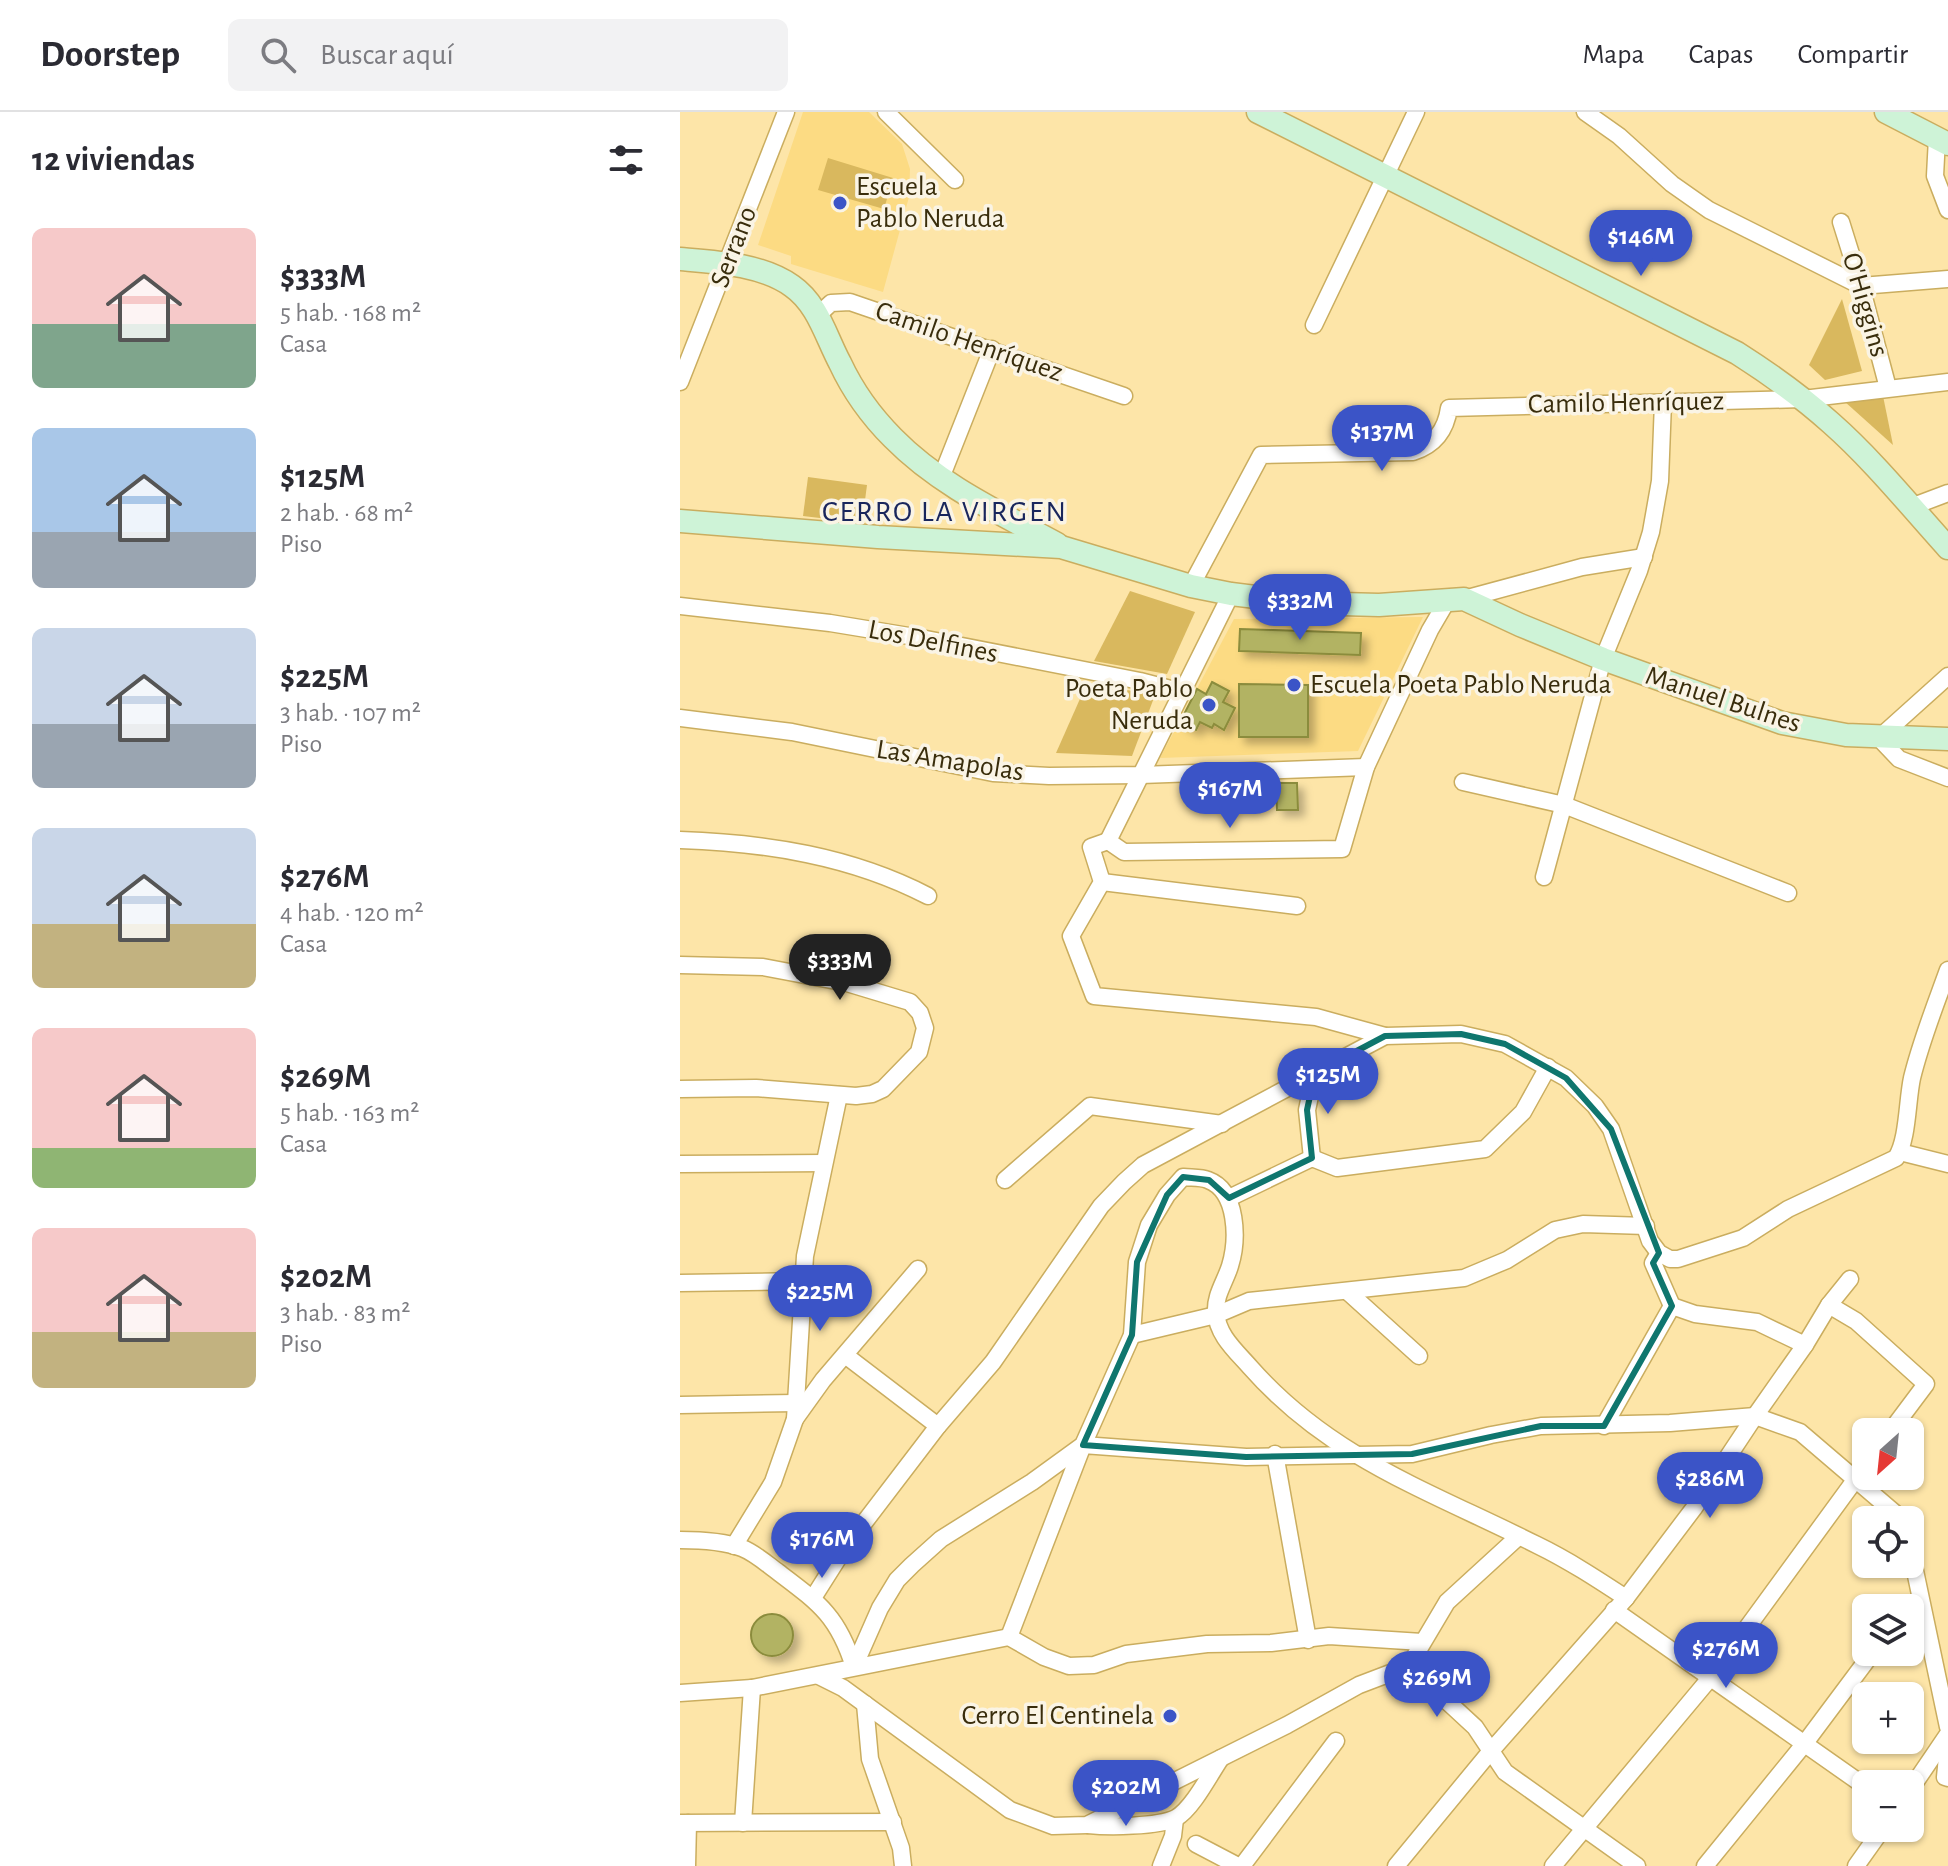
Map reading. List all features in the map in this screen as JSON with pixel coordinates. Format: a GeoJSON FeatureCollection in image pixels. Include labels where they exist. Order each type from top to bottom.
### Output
{"type":"FeatureCollection","features":[{"type":"Feature","properties":{"kind":"street","name":"Serrano"},"geometry":{"type":"LineString","coordinates":[[680,382],[786,112]]}},
{"type":"Feature","properties":{"kind":"street"},"geometry":{"type":"LineString","coordinates":[[886,112],[955,180]]}},
{"type":"Feature","properties":{"kind":"street"},"geometry":{"type":"LineString","coordinates":[[1258,112],[1702,334],[1771,375],[1803,399],[1859,450],[1948,548]]}},
{"type":"Feature","properties":{"kind":"street"},"geometry":{"type":"LineString","coordinates":[[1314,325],[1416,112]]}},
{"type":"Feature","properties":{"kind":"street"},"geometry":{"type":"LineString","coordinates":[[1585,112],[1619,136],[1672,184],[1709,210],[1861,286],[1948,279]]}},
{"type":"Feature","properties":{"kind":"street"},"geometry":{"type":"LineString","coordinates":[[1886,112],[1942,141],[1935,176],[1948,210]]}},
{"type":"Feature","properties":{"kind":"street","name":"O'Higgins"},"geometry":{"type":"LineString","coordinates":[[1841,222],[1888,388]]}},
{"type":"Feature","properties":{"kind":"street"},"geometry":{"type":"LineString","coordinates":[[680,259],[728,263],[785,281],[807,299],[850,383],[869,411],[906,451],[981,503],[1061,547]]}},
{"type":"Feature","properties":{"kind":"street","name":"Camilo Henríquez"},"geometry":{"type":"LineString","coordinates":[[817,316],[831,303],[843,301],[1124,396]]}},
{"type":"Feature","properties":{"kind":"street"},"geometry":{"type":"LineString","coordinates":[[941,478],[992,349]]}},
{"type":"Feature","properties":{"kind":"street","name":"Camilo Henríquez"},"geometry":{"type":"LineString","coordinates":[[1191,586],[1261,455],[1413,452],[1428,446],[1440,435],[1449,408],[1803,399],[1948,382]]}},
{"type":"Feature","properties":{"kind":"street"},"geometry":{"type":"LineString","coordinates":[[1544,877],[1603,659],[1644,557],[1654,520],[1660,481],[1663,402]]}},
{"type":"Feature","properties":{"kind":"street"},"geometry":{"type":"LineString","coordinates":[[1911,507],[1948,493]]}},
{"type":"Feature","properties":{"kind":"street"},"geometry":{"type":"LineString","coordinates":[[969,542],[981,524],[981,503]]}},
{"type":"Feature","properties":{"kind":"street","name":"Manuel Bulnes"},"geometry":{"type":"LineString","coordinates":[[680,521],[878,537],[1061,547],[1191,586],[1231,594],[1342,605],[1456,600],[1582,567],[1644,557]]}},
{"type":"Feature","properties":{"kind":"street"},"geometry":{"type":"LineString","coordinates":[[1231,594],[1108,841],[1091,847],[1102,882],[1071,936],[1094,996],[1316,1017],[1385,1036],[1461,1034],[1505,1044],[1566,1078],[1604,1118],[1624,1159],[1650,1241],[1659,1253],[1670,1259],[1678,1259],[1743,1238],[1839,1183],[1890,1163],[1900,1152],[1918,1055],[1948,970]]}},
{"type":"Feature","properties":{"kind":"street"},"geometry":{"type":"LineString","coordinates":[[1108,841],[1124,852],[1342,849],[1366,767],[1430,630],[1456,600]]}},
{"type":"Feature","properties":{"kind":"street","name":"Manuel Bulnes"},"geometry":{"type":"LineString","coordinates":[[1456,600],[1603,659],[1782,723],[1846,735],[1948,739]]}},
{"type":"Feature","properties":{"kind":"street","name":"Los Delfines"},"geometry":{"type":"LineString","coordinates":[[680,606],[830,623],[921,638],[1182,692]]}},
{"type":"Feature","properties":{"kind":"street"},"geometry":{"type":"LineString","coordinates":[[1948,676],[1879,738],[1899,759],[1948,778]]}},
{"type":"Feature","properties":{"kind":"street","name":"Las Amapolas"},"geometry":{"type":"LineString","coordinates":[[680,718],[792,732],[993,773],[1141,775],[1366,767]]}},
{"type":"Feature","properties":{"kind":"street"},"geometry":{"type":"LineString","coordinates":[[1463,782],[1564,805],[1788,893]]}},
{"type":"Feature","properties":{"kind":"street"},"geometry":{"type":"LineString","coordinates":[[680,840],[745,844],[804,853],[877,872],[928,896]]}},
{"type":"Feature","properties":{"kind":"street"},"geometry":{"type":"LineString","coordinates":[[1102,882],[1297,906]]}},
{"type":"Feature","properties":{"kind":"street"},"geometry":{"type":"LineString","coordinates":[[680,965],[763,967],[847,983],[910,1002],[920,1013],[925,1028],[919,1052],[878,1092],[864,1096],[756,1088],[680,1089]]}},
{"type":"Feature","properties":{"kind":"street"},"geometry":{"type":"LineString","coordinates":[[813,1598],[844,1549],[938,1426],[1001,1352],[1101,1206],[1143,1165],[1385,1036]]}},
{"type":"Feature","properties":{"kind":"street"},"geometry":{"type":"LineString","coordinates":[[1229,1198],[1312,1158],[1337,1168],[1485,1149],[1523,1112],[1548,1067]]}},
{"type":"Feature","properties":{"kind":"street"},"geometry":{"type":"LineString","coordinates":[[1312,1158],[1307,1110],[1315,1073]]}},
{"type":"Feature","properties":{"kind":"street"},"geometry":{"type":"LineString","coordinates":[[734,1546],[773,1482],[796,1411],[805,1256],[839,1095]]}},
{"type":"Feature","properties":{"kind":"street"},"geometry":{"type":"LineString","coordinates":[[1005,1180],[1090,1106],[1222,1124]]}},
{"type":"Feature","properties":{"kind":"street"},"geometry":{"type":"LineString","coordinates":[[1900,1152],[1948,1164]]}},
{"type":"Feature","properties":{"kind":"street"},"geometry":{"type":"LineString","coordinates":[[680,1164],[824,1163]]}},
{"type":"Feature","properties":{"kind":"street"},"geometry":{"type":"LineString","coordinates":[[1009,1637],[1083,1445],[1132,1335],[1137,1262],[1149,1225],[1167,1195],[1183,1177],[1209,1180],[1229,1198],[1235,1238],[1231,1265],[1216,1300],[1216,1315],[1222,1336],[1298,1415],[1355,1455],[1398,1480],[1536,1544],[1620,1604],[1711,1677],[1852,1777]]}},
{"type":"Feature","properties":{"kind":"street"},"geometry":{"type":"LineString","coordinates":[[1132,1335],[1216,1315],[1249,1301],[1464,1278],[1507,1260],[1555,1230],[1583,1224],[1646,1226]]}},
{"type":"Feature","properties":{"kind":"street"},"geometry":{"type":"LineString","coordinates":[[1659,1253],[1653,1263],[1672,1306],[1695,1314],[1757,1322],[1805,1345]]}},
{"type":"Feature","properties":{"kind":"street"},"geometry":{"type":"LineString","coordinates":[[796,1411],[918,1269]]}},
{"type":"Feature","properties":{"kind":"street"},"geometry":{"type":"LineString","coordinates":[[1396,1866],[1490,1752],[1620,1604],[1694,1508],[1829,1305],[1850,1279]]}},
{"type":"Feature","properties":{"kind":"street"},"geometry":{"type":"LineString","coordinates":[[680,1283],[804,1281]]}},
{"type":"Feature","properties":{"kind":"street"},"geometry":{"type":"LineString","coordinates":[[1347,1291],[1419,1356]]}},
{"type":"Feature","properties":{"kind":"street"},"geometry":{"type":"LineString","coordinates":[[1829,1305],[1856,1321],[1926,1384],[1900,1418]]}},
{"type":"Feature","properties":{"kind":"street"},"geometry":{"type":"LineString","coordinates":[[1604,1426],[1672,1306]]}},
{"type":"Feature","properties":{"kind":"street"},"geometry":{"type":"LineString","coordinates":[[845,1355],[938,1426]]}},
{"type":"Feature","properties":{"kind":"street"},"geometry":{"type":"LineString","coordinates":[[680,1405],[796,1411]]}},
{"type":"Feature","properties":{"kind":"street"},"geometry":{"type":"LineString","coordinates":[[854,1667],[880,1608],[897,1580],[912,1565],[954,1530],[1032,1482],[1083,1445],[1222,1456],[1412,1454],[1541,1426],[1604,1426],[1755,1416],[1800,1432],[1852,1477]]}},
{"type":"Feature","properties":{"kind":"street"},"geometry":{"type":"LineString","coordinates":[[1275,1454],[1308,1640]]}},
{"type":"Feature","properties":{"kind":"street"},"geometry":{"type":"LineString","coordinates":[[1553,1866],[1711,1677],[1852,1484]]}},
{"type":"Feature","properties":{"kind":"street"},"geometry":{"type":"LineString","coordinates":[[1867,1490],[1886,1506]]}},
{"type":"Feature","properties":{"kind":"street"},"geometry":{"type":"LineString","coordinates":[[1087,1825],[1359,1685],[1409,1666],[1447,1602],[1518,1537]]}},
{"type":"Feature","properties":{"kind":"street"},"geometry":{"type":"LineString","coordinates":[[680,1540],[734,1546],[753,1554],[813,1598],[837,1624],[854,1667]]}},
{"type":"Feature","properties":{"kind":"street"},"geometry":{"type":"LineString","coordinates":[[1917,1578],[1948,1727]]}},
{"type":"Feature","properties":{"kind":"street"},"geometry":{"type":"LineString","coordinates":[[680,1693],[752,1688],[1009,1637],[1044,1657],[1069,1666],[1094,1665],[1126,1654],[1207,1644],[1271,1643],[1329,1636],[1422,1642]]}},
{"type":"Feature","properties":{"kind":"street"},"geometry":{"type":"LineString","coordinates":[[1409,1666],[1475,1727],[1505,1772],[1637,1866]]}},
{"type":"Feature","properties":{"kind":"street"},"geometry":{"type":"LineString","coordinates":[[1705,1866],[1805,1743],[1863,1666]]}},
{"type":"Feature","properties":{"kind":"street"},"geometry":{"type":"LineString","coordinates":[[819,1676],[843,1688],[1010,1810],[1053,1826],[1112,1827],[1175,1819],[1187,1808],[1221,1758]]}},
{"type":"Feature","properties":{"kind":"street"},"geometry":{"type":"LineString","coordinates":[[743,1823],[752,1688]]}},
{"type":"Feature","properties":{"kind":"street"},"geometry":{"type":"LineString","coordinates":[[865,1704],[870,1759],[893,1822],[903,1866]]}},
{"type":"Feature","properties":{"kind":"street"},"geometry":{"type":"LineString","coordinates":[[1924,1770],[1948,1734]]}},
{"type":"Feature","properties":{"kind":"street"},"geometry":{"type":"LineString","coordinates":[[1196,1844],[1240,1866],[1336,1741]]}},
{"type":"Feature","properties":{"kind":"street"},"geometry":{"type":"LineString","coordinates":[[1948,1747],[1945,1777],[1948,1778]]}},
{"type":"Feature","properties":{"kind":"street"},"geometry":{"type":"LineString","coordinates":[[1161,1866],[1170,1847],[1175,1819]]}},
{"type":"Feature","properties":{"kind":"street"},"geometry":{"type":"LineString","coordinates":[[687,1866],[684,1823],[893,1822]]}},
{"type":"Feature","properties":{"kind":"street"},"geometry":{"type":"LineString","coordinates":[[1856,1866],[1873,1842]]}},
{"type":"Feature","properties":{"kind":"highlighted area"},"geometry":{"type":"Polygon","coordinates":[[[1461,1034],[1505,1044],[1566,1078],[1611,1129],[1659,1253],[1653,1263],[1672,1306],[1604,1426],[1541,1426],[1412,1454],[1246,1457],[1083,1445],[1132,1335],[1137,1262],[1167,1195],[1183,1177],[1209,1180],[1229,1198],[1312,1158],[1307,1110],[1315,1073],[1385,1036],[1461,1034]]]}},
{"type":"Feature","properties":{"kind":"shaded area","name":"Escuela Pablo Neruda"},"geometry":{"type":"Polygon","coordinates":[[[803,112],[869,112],[902,144],[910,169],[909,197],[883,292],[791,264],[791,256],[758,245],[803,112]]]}},
{"type":"Feature","properties":{"kind":"shaded area"},"geometry":{"type":"Polygon","coordinates":[[[828,158],[893,178],[884,209],[818,190],[828,158]]]}},
{"type":"Feature","properties":{"kind":"shaded area"},"geometry":{"type":"Polygon","coordinates":[[[1842,299],[1862,371],[1825,380],[1809,365],[1842,299]]]}},
{"type":"Feature","properties":{"kind":"shaded area"},"geometry":{"type":"Polygon","coordinates":[[[1883,396],[1893,445],[1844,401],[1883,396]]]}},
{"type":"Feature","properties":{"kind":"shaded area"},"geometry":{"type":"Polygon","coordinates":[[[808,477],[867,485],[862,523],[803,516],[808,477]]]}},
{"type":"Feature","properties":{"kind":"shaded area"},"geometry":{"type":"Polygon","coordinates":[[[1130,591],[1195,612],[1167,674],[1094,661],[1130,591]]]}},
{"type":"Feature","properties":{"kind":"shaded area","name":"Escuela Poeta Pablo Neruda"},"geometry":{"type":"Polygon","coordinates":[[[1423,617],[1358,751],[1160,758],[1234,619],[1423,617]]]}},
{"type":"Feature","properties":{"kind":"shaded area"},"geometry":{"type":"Polygon","coordinates":[[[1087,683],[1155,695],[1132,756],[1056,753],[1087,683]]]}},
{"type":"Feature","properties":{"kind":"building"},"geometry":{"type":"Polygon","coordinates":[[[1240,629],[1361,633],[1360,655],[1239,651],[1240,629]]]}},
{"type":"Feature","properties":{"kind":"building","name":"Poeta Pablo Neruda"},"geometry":{"type":"Polygon","coordinates":[[[1212,682],[1229,691],[1223,702],[1235,708],[1224,730],[1214,724],[1212,728],[1200,722],[1196,730],[1180,722],[1197,689],[1206,694],[1212,682]]]}},
{"type":"Feature","properties":{"kind":"building"},"geometry":{"type":"Polygon","coordinates":[[[1239,684],[1308,685],[1308,737],[1239,737],[1239,684]]]}},
{"type":"Feature","properties":{"kind":"building"},"geometry":{"type":"Polygon","coordinates":[[[1276,783],[1297,783],[1298,810],[1277,810],[1276,783]]]}},
{"type":"Feature","properties":{"kind":"building"},"geometry":{"type":"Polygon","coordinates":[[[772,1614],[787,1620],[793,1635],[787,1650],[772,1656],[757,1650],[751,1635],[757,1620],[772,1614]]]}},
{"type":"Feature","properties":{"kind":"place","name":"Escuela Pablo Neruda"},"geometry":{"type":"Point","coordinates":[840,203]}},
{"type":"Feature","properties":{"kind":"place","name":"Escuela Poeta Pablo Neruda"},"geometry":{"type":"Point","coordinates":[1294,685]}},
{"type":"Feature","properties":{"kind":"place","name":"Poeta Pablo Neruda"},"geometry":{"type":"Point","coordinates":[1209,705]}},
{"type":"Feature","properties":{"kind":"place","name":"Cerro El Centinela"},"geometry":{"type":"Point","coordinates":[1170,1716]}},
{"type":"Feature","properties":{"kind":"district","name":"CERRO LA VIRGEN"},"geometry":{"type":"Point","coordinates":[945,512]}}]}
